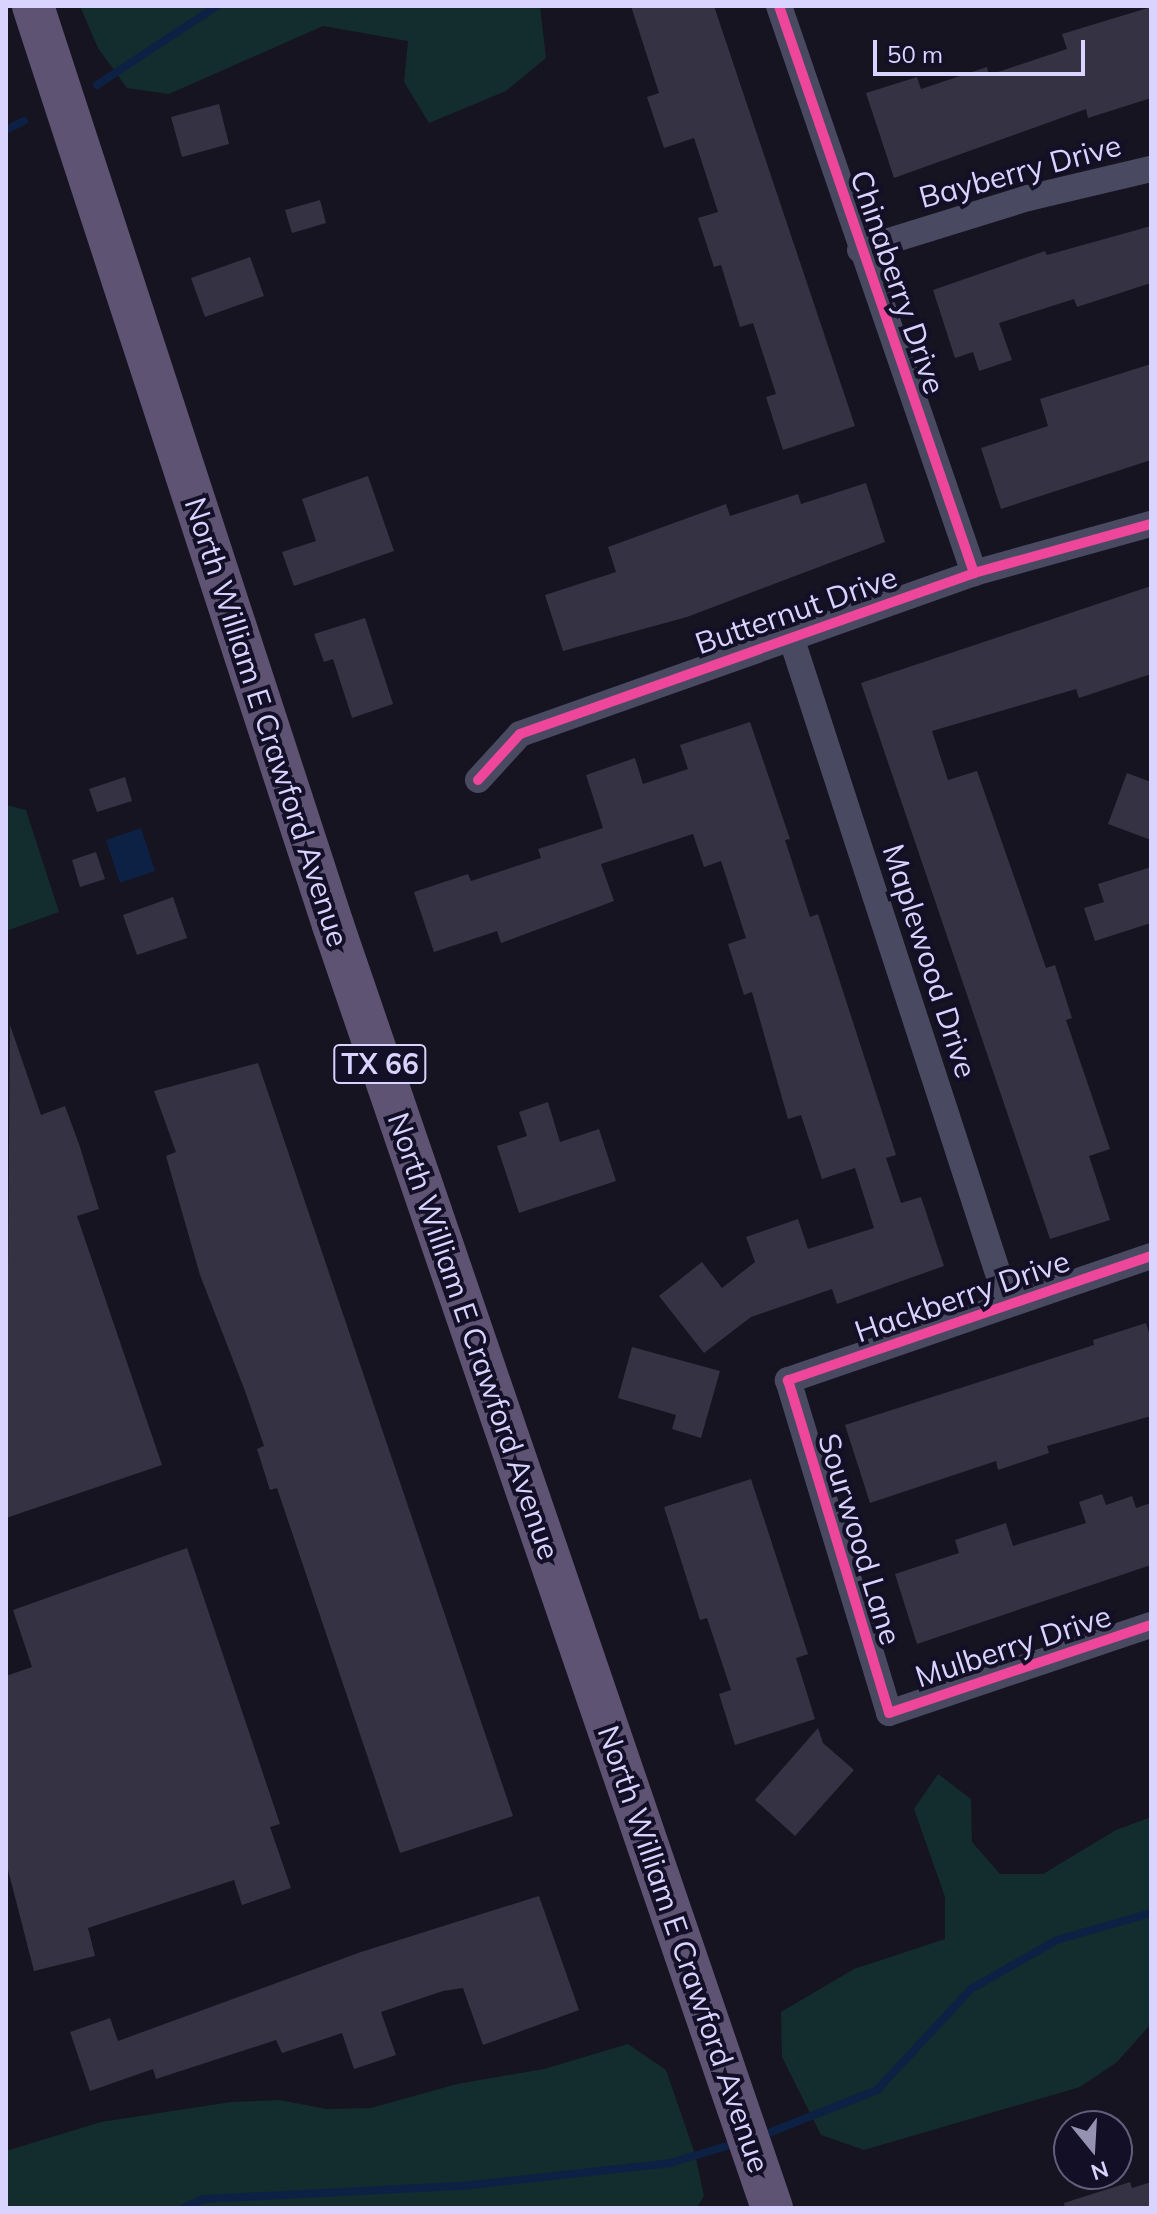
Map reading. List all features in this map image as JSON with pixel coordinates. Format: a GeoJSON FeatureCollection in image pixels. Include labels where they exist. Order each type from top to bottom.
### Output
{"type":"FeatureCollection","features":[{"type":"Feature","properties":{"kind":"main road","name":"North William E Crawford Avenue"},"geometry":{"type":"LineString","coordinates":[[33,6],[338,939],[772,2208]]}},
{"type":"Feature","properties":{"kind":"street","name":"Chinaberry Drive"},"geometry":{"type":"LineString","coordinates":[[779,6],[860,250],[974,573]]}},
{"type":"Feature","properties":{"kind":"street","name":"Bayberry Drive"},"geometry":{"type":"LineString","coordinates":[[860,250],[1028,198],[1151,169]]}},
{"type":"Feature","properties":{"kind":"street","name":"Butternut Drive"},"geometry":{"type":"LineString","coordinates":[[478,780],[520,734],[974,573],[1151,524]]}},
{"type":"Feature","properties":{"kind":"street","name":"Maplewood Drive"},"geometry":{"type":"LineString","coordinates":[[791,637],[1008,1304]]}},
{"type":"Feature","properties":{"kind":"street","name":"Hackberry Drive"},"geometry":{"type":"LineString","coordinates":[[788,1380],[1151,1256]]}},
{"type":"Feature","properties":{"kind":"street","name":"Sourwood Lane"},"geometry":{"type":"LineString","coordinates":[[788,1380],[889,1713]]}},
{"type":"Feature","properties":{"kind":"street","name":"Mulberry Drive"},"geometry":{"type":"LineString","coordinates":[[889,1713],[1151,1625]]}},
{"type":"Feature","properties":{"kind":"green space"},"geometry":{"type":"Polygon","coordinates":[[[80,6],[540,6],[546,58],[506,91],[429,123],[404,82],[408,41],[323,26],[169,94],[127,88],[98,48],[80,6]]]}},
{"type":"Feature","properties":{"kind":"green space"},"geometry":{"type":"Polygon","coordinates":[[[6,805],[26,810],[59,912],[6,931],[6,805]]]}},
{"type":"Feature","properties":{"kind":"green space"},"geometry":{"type":"Polygon","coordinates":[[[938,1774],[971,1799],[972,1842],[1000,1874],[1043,1874],[1116,1830],[1151,1817],[1151,2024],[1117,2062],[1080,2087],[864,2150],[821,2135],[782,2057],[781,2012],[854,1969],[945,1939],[945,1897],[914,1809],[938,1774]]]}},
{"type":"Feature","properties":{"kind":"green space"},"geometry":{"type":"Polygon","coordinates":[[[628,2044],[666,2070],[695,2154],[704,2196],[697,2208],[6,2208],[6,2151],[101,2122],[231,2102],[279,2100],[327,2109],[371,2108],[457,2084],[544,2069],[628,2044]]]}},
{"type":"Feature","properties":{"kind":"water"},"geometry":{"type":"Polygon","coordinates":[[[141,828],[155,871],[120,883],[106,840],[141,828]]]}},
{"type":"Feature","properties":{"kind":"building"},"geometry":{"type":"Polygon","coordinates":[[[631,6],[714,6],[855,426],[783,450],[766,397],[776,394],[753,323],[740,327],[721,265],[714,267],[698,218],[718,212],[694,138],[664,148],[647,97],[659,93],[631,6]]]}},
{"type":"Feature","properties":{"kind":"building"},"geometry":{"type":"Polygon","coordinates":[[[1151,7],[1151,98],[1088,118],[1086,109],[894,178],[866,93],[917,77],[921,89],[987,67],[989,75],[1067,49],[1062,34],[1151,7]]]}},
{"type":"Feature","properties":{"kind":"building"},"geometry":{"type":"Polygon","coordinates":[[[219,104],[229,144],[182,157],[171,117],[219,104]]]}},
{"type":"Feature","properties":{"kind":"building"},"geometry":{"type":"Polygon","coordinates":[[[320,200],[326,223],[292,233],[285,210],[320,200]]]}},
{"type":"Feature","properties":{"kind":"building"},"geometry":{"type":"Polygon","coordinates":[[[1151,226],[1151,283],[1077,307],[1074,299],[999,323],[1012,360],[979,371],[973,352],[955,358],[933,290],[1045,251],[1047,255],[1151,226]]]}},
{"type":"Feature","properties":{"kind":"building"},"geometry":{"type":"Polygon","coordinates":[[[250,257],[264,296],[205,317],[191,278],[250,257]]]}},
{"type":"Feature","properties":{"kind":"building"},"geometry":{"type":"Polygon","coordinates":[[[1151,364],[1151,460],[1001,509],[981,448],[1048,426],[1040,399],[1151,364]]]}},
{"type":"Feature","properties":{"kind":"building"},"geometry":{"type":"Polygon","coordinates":[[[368,476],[394,551],[294,586],[282,552],[316,541],[302,499],[368,476]]]}},
{"type":"Feature","properties":{"kind":"building"},"geometry":{"type":"Polygon","coordinates":[[[866,483],[885,542],[687,617],[563,651],[545,595],[616,572],[608,547],[726,504],[730,516],[798,494],[801,504],[866,483]]]}},
{"type":"Feature","properties":{"kind":"building"},"geometry":{"type":"Polygon","coordinates":[[[1151,586],[1151,674],[1079,698],[1076,689],[932,731],[948,780],[977,771],[1046,968],[1055,965],[1072,1018],[1066,1020],[1110,1149],[1089,1156],[1110,1220],[1050,1239],[861,683],[1151,586]]]}},
{"type":"Feature","properties":{"kind":"building"},"geometry":{"type":"Polygon","coordinates":[[[365,618],[393,704],[352,718],[333,659],[324,662],[314,634],[365,618]]]}},
{"type":"Feature","properties":{"kind":"building"},"geometry":{"type":"Polygon","coordinates":[[[750,722],[790,839],[785,840],[810,917],[818,914],[896,1155],[886,1158],[901,1203],[921,1197],[944,1266],[837,1304],[832,1289],[751,1317],[704,1353],[659,1296],[702,1262],[722,1288],[755,1262],[746,1237],[798,1219],[808,1249],[874,1228],[855,1168],[822,1179],[801,1115],[788,1119],[752,992],[744,995],[728,944],[746,938],[721,861],[704,867],[693,834],[601,864],[614,901],[501,943],[497,931],[434,952],[414,892],[468,874],[471,881],[541,858],[538,849],[603,828],[586,775],[635,758],[643,784],[688,769],[680,745],[750,722]]]}},
{"type":"Feature","properties":{"kind":"building"},"geometry":{"type":"Polygon","coordinates":[[[1127,773],[1151,782],[1151,840],[1108,824],[1127,773]]]}},
{"type":"Feature","properties":{"kind":"building"},"geometry":{"type":"Polygon","coordinates":[[[125,777],[132,801],[97,812],[89,789],[125,777]]]}},
{"type":"Feature","properties":{"kind":"building"},"geometry":{"type":"Polygon","coordinates":[[[96,852],[105,879],[80,887],[72,860],[96,852]]]}},
{"type":"Feature","properties":{"kind":"building"},"geometry":{"type":"Polygon","coordinates":[[[1151,867],[1151,923],[1095,941],[1084,908],[1104,902],[1098,884],[1151,867]]]}},
{"type":"Feature","properties":{"kind":"building"},"geometry":{"type":"Polygon","coordinates":[[[173,897],[187,938],[137,955],[123,915],[173,897]]]}},
{"type":"Feature","properties":{"kind":"building"},"geometry":{"type":"Polygon","coordinates":[[[10,1025],[41,1115],[65,1106],[80,1147],[99,1209],[77,1216],[162,1465],[6,1518],[10,1025]]]}},
{"type":"Feature","properties":{"kind":"building"},"geometry":{"type":"Polygon","coordinates":[[[258,1063],[513,1816],[400,1853],[277,1488],[270,1490],[257,1449],[264,1446],[245,1391],[200,1275],[166,1156],[176,1152],[154,1091],[258,1063]]]}},
{"type":"Feature","properties":{"kind":"building"},"geometry":{"type":"Polygon","coordinates":[[[548,1102],[560,1142],[599,1129],[616,1181],[519,1213],[497,1146],[527,1136],[519,1112],[548,1102]]]}},
{"type":"Feature","properties":{"kind":"building"},"geometry":{"type":"Polygon","coordinates":[[[1146,1323],[1151,1340],[1151,1416],[1047,1446],[1049,1453],[998,1470],[996,1461],[870,1503],[845,1425],[1094,1345],[1093,1340],[1146,1323]]]}},
{"type":"Feature","properties":{"kind":"building"},"geometry":{"type":"Polygon","coordinates":[[[632,1347],[720,1371],[701,1438],[672,1429],[676,1415],[618,1398],[632,1347]]]}},
{"type":"Feature","properties":{"kind":"building"},"geometry":{"type":"Polygon","coordinates":[[[751,1479],[808,1654],[796,1658],[815,1719],[735,1745],[719,1694],[731,1690],[707,1618],[700,1620],[664,1507],[751,1479]]]}},
{"type":"Feature","properties":{"kind":"building"},"geometry":{"type":"Polygon","coordinates":[[[1102,1494],[1106,1505],[1132,1496],[1136,1508],[1151,1503],[1151,1565],[917,1644],[895,1574],[959,1553],[955,1540],[1006,1523],[1013,1546],[1086,1523],[1079,1502],[1102,1494]]]}},
{"type":"Feature","properties":{"kind":"building"},"geometry":{"type":"Polygon","coordinates":[[[187,1548],[280,1824],[270,1827],[291,1888],[242,1905],[234,1880],[88,1928],[95,1956],[34,1971],[6,1862],[6,1676],[32,1667],[13,1610],[187,1548]]]}},
{"type":"Feature","properties":{"kind":"building"},"geometry":{"type":"Polygon","coordinates":[[[818,1728],[823,1743],[854,1770],[795,1836],[755,1800],[818,1728]]]}},
{"type":"Feature","properties":{"kind":"building"},"geometry":{"type":"Polygon","coordinates":[[[539,1896],[579,2010],[483,2045],[463,1988],[443,1991],[381,2012],[396,2055],[354,2069],[342,2033],[282,2053],[276,2040],[156,2079],[153,2069],[90,2091],[70,2032],[110,2018],[118,2041],[361,1952],[539,1896]]]}},
{"type":"Feature","properties":{"kind":"building"},"geometry":{"type":"Polygon","coordinates":[[[1151,2182],[1151,2208],[1065,2208],[1064,2203],[1105,2190],[1133,2190],[1151,2182]]]}},
{"type":"Feature","properties":{"kind":"waterway"},"geometry":{"type":"LineString","coordinates":[[97,85],[217,6]]}},
{"type":"Feature","properties":{"kind":"waterway"},"geometry":{"type":"LineString","coordinates":[[6,130],[24,121]]}},
{"type":"Feature","properties":{"kind":"waterway"},"geometry":{"type":"LineString","coordinates":[[761,2136],[877,2090],[971,1989],[1057,1940],[1151,1913]]}},
{"type":"Feature","properties":{"kind":"waterway"},"geometry":{"type":"LineString","coordinates":[[184,2208],[203,2199],[463,2186],[670,2163],[737,2143]]}},
{"type":"Feature","properties":{"kind":"cycle path"},"geometry":{"type":"LineString","coordinates":[[779,6],[974,573]]}},
{"type":"Feature","properties":{"kind":"cycle path"},"geometry":{"type":"LineString","coordinates":[[478,780],[520,734],[974,573],[1151,524]]}},
{"type":"Feature","properties":{"kind":"cycle path"},"geometry":{"type":"LineString","coordinates":[[1151,1256],[788,1380],[889,1713],[1151,1625]]}}]}
